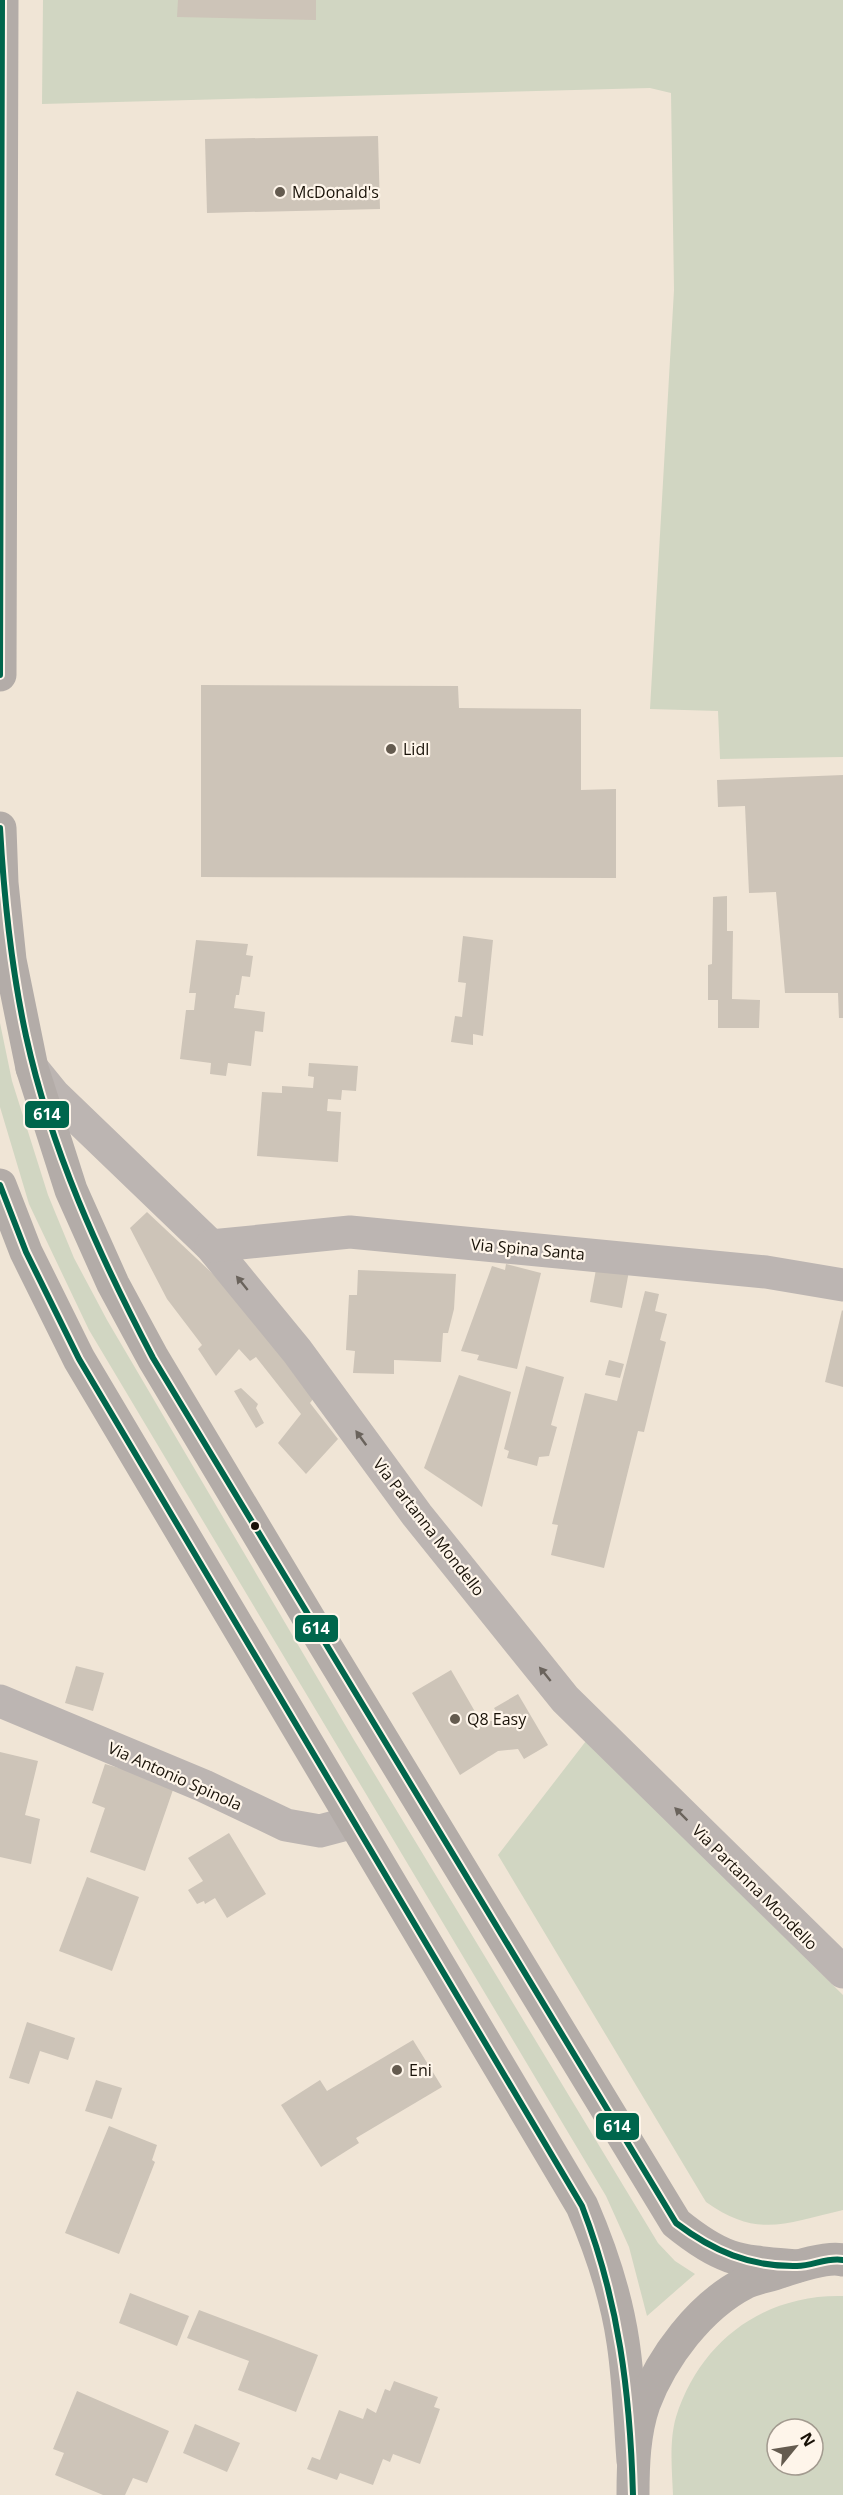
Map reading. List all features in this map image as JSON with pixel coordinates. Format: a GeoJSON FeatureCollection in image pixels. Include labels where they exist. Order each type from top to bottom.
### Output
{"type":"FeatureCollection","features":[{"type":"Feature","properties":{"kind":"main road"},"geometry":{"type":"LineString","coordinates":[[0,675],[2,0]]}},
{"type":"Feature","properties":{"kind":"main road"},"geometry":{"type":"LineString","coordinates":[[0,828],[2,883],[10,960],[32,1068],[71,1190],[122,1303],[657,2195],[676,2223],[702,2244],[728,2258],[798,2266]]}},
{"type":"Feature","properties":{"kind":"main road"},"geometry":{"type":"LineString","coordinates":[[0,1185],[26,1252],[79,1359],[582,2206],[607,2269],[624,2344],[633,2461],[633,2495]]}},
{"type":"Feature","properties":{"kind":"main road"},"geometry":{"type":"LineString","coordinates":[[633,2461],[644,2406],[659,2373],[696,2322],[719,2300],[746,2283],[798,2266],[842,2259]]}},
{"type":"Feature","properties":{"kind":"street","name":"Via Partanna Mondello"},"geometry":{"type":"LineString","coordinates":[[32,1068],[54,1095],[211,1246],[297,1351],[417,1515],[565,1699],[843,1972]]}},
{"type":"Feature","properties":{"kind":"street","name":"Via Spina Santa"},"geometry":{"type":"LineString","coordinates":[[211,1246],[350,1232],[766,1272],[843,1285]]}},
{"type":"Feature","properties":{"kind":"street","name":"Via Antonio Spinola"},"geometry":{"type":"LineString","coordinates":[[0,1701],[204,1786],[286,1825],[320,1831],[354,1822]]}},
{"type":"Feature","properties":{"kind":"green space"},"geometry":{"type":"Polygon","coordinates":[[[43,0],[843,0],[843,757],[720,759],[718,711],[650,709],[674,290],[671,93],[650,88],[42,104],[43,0]]]}},
{"type":"Feature","properties":{"kind":"green space"},"geometry":{"type":"Polygon","coordinates":[[[0,1023],[12,1081],[48,1195],[74,1258],[107,1320],[354,1740],[658,2243],[675,2261],[695,2274],[647,2316],[629,2247],[606,2196],[89,1330],[29,1204],[0,1107],[0,1023]]]}},
{"type":"Feature","properties":{"kind":"green space"},"geometry":{"type":"Polygon","coordinates":[[[586,1741],[843,1995],[843,2210],[773,2225],[741,2221],[724,2214],[706,2202],[498,1855],[586,1741]]]}},
{"type":"Feature","properties":{"kind":"green space"},"geometry":{"type":"Polygon","coordinates":[[[843,2296],[843,2495],[673,2495],[672,2436],[674,2426],[687,2390],[701,2366],[739,2327],[762,2313],[787,2303],[843,2296]]]}},
{"type":"Feature","properties":{"kind":"building"},"geometry":{"type":"Polygon","coordinates":[[[178,0],[316,0],[316,20],[177,17],[178,0]]]}},
{"type":"Feature","properties":{"kind":"building"},"geometry":{"type":"Polygon","coordinates":[[[378,136],[380,209],[207,213],[205,139],[378,136]]]}},
{"type":"Feature","properties":{"kind":"building","name":"Lidl"},"geometry":{"type":"Polygon","coordinates":[[[201,685],[458,686],[459,708],[581,709],[581,790],[616,789],[616,878],[201,877],[201,685]]]}},
{"type":"Feature","properties":{"kind":"building"},"geometry":{"type":"Polygon","coordinates":[[[843,775],[843,1018],[839,1018],[838,993],[785,993],[776,892],[749,893],[745,806],[718,807],[717,780],[843,775]]]}},
{"type":"Feature","properties":{"kind":"building"},"geometry":{"type":"Polygon","coordinates":[[[727,896],[727,931],[733,931],[732,999],[760,1000],[759,1028],[718,1028],[718,1000],[708,1000],[708,965],[712,964],[713,897],[727,896]]]}},
{"type":"Feature","properties":{"kind":"building"},"geometry":{"type":"Polygon","coordinates":[[[463,936],[493,940],[483,1036],[473,1034],[473,1045],[451,1042],[455,1016],[462,1017],[466,983],[458,982],[463,936]]]}},
{"type":"Feature","properties":{"kind":"building"},"geometry":{"type":"Polygon","coordinates":[[[196,940],[248,944],[246,955],[253,956],[250,977],[242,976],[234,1008],[265,1012],[263,1032],[255,1031],[251,1066],[228,1063],[226,1076],[210,1074],[211,1063],[180,1059],[186,1010],[194,1010],[196,993],[189,993],[196,940]]]}},
{"type":"Feature","properties":{"kind":"building"},"geometry":{"type":"Polygon","coordinates":[[[309,1063],[358,1066],[356,1091],[342,1090],[341,1100],[328,1099],[327,1111],[341,1112],[338,1162],[257,1156],[262,1092],[282,1093],[282,1086],[313,1088],[314,1077],[308,1076],[309,1063]]]}},
{"type":"Feature","properties":{"kind":"building"},"geometry":{"type":"Polygon","coordinates":[[[147,1212],[212,1273],[249,1313],[313,1399],[310,1403],[338,1439],[306,1474],[278,1443],[301,1414],[256,1357],[250,1361],[239,1349],[216,1376],[198,1349],[202,1345],[167,1299],[130,1228],[147,1212]]]}},
{"type":"Feature","properties":{"kind":"building"},"geometry":{"type":"Polygon","coordinates":[[[506,1264],[541,1273],[517,1369],[477,1360],[479,1355],[461,1351],[492,1266],[505,1270],[506,1264]]]}},
{"type":"Feature","properties":{"kind":"building"},"geometry":{"type":"Polygon","coordinates":[[[597,1264],[629,1271],[622,1308],[590,1302],[597,1264]]]}},
{"type":"Feature","properties":{"kind":"building"},"geometry":{"type":"Polygon","coordinates":[[[358,1270],[456,1274],[454,1309],[448,1333],[443,1333],[441,1362],[394,1360],[394,1374],[353,1373],[355,1351],[346,1350],[349,1295],[357,1295],[358,1270]]]}},
{"type":"Feature","properties":{"kind":"building"},"geometry":{"type":"Polygon","coordinates":[[[645,1291],[659,1294],[655,1311],[667,1314],[660,1340],[666,1342],[644,1432],[638,1431],[604,1568],[551,1555],[558,1525],[552,1524],[585,1393],[617,1401],[645,1291]]]}},
{"type":"Feature","properties":{"kind":"building"},"geometry":{"type":"Polygon","coordinates":[[[843,1311],[843,1387],[825,1382],[843,1311]]]}},
{"type":"Feature","properties":{"kind":"building"},"geometry":{"type":"Polygon","coordinates":[[[609,1360],[624,1364],[620,1378],[605,1375],[609,1360]]]}},
{"type":"Feature","properties":{"kind":"building"},"geometry":{"type":"Polygon","coordinates":[[[526,1366],[564,1377],[551,1425],[557,1427],[549,1456],[539,1457],[537,1466],[507,1458],[509,1451],[504,1449],[526,1366]]]}},
{"type":"Feature","properties":{"kind":"building"},"geometry":{"type":"Polygon","coordinates":[[[459,1375],[511,1392],[482,1507],[424,1468],[459,1375]]]}},
{"type":"Feature","properties":{"kind":"building"},"geometry":{"type":"Polygon","coordinates":[[[241,1388],[258,1404],[256,1408],[264,1423],[256,1428],[234,1391],[241,1388]]]}},
{"type":"Feature","properties":{"kind":"building"},"geometry":{"type":"Polygon","coordinates":[[[76,1666],[104,1673],[93,1711],[65,1703],[76,1666]]]}},
{"type":"Feature","properties":{"kind":"building"},"geometry":{"type":"Polygon","coordinates":[[[451,1670],[481,1722],[501,1720],[494,1708],[518,1694],[548,1745],[524,1759],[518,1749],[498,1751],[460,1775],[412,1693],[451,1670]]]}},
{"type":"Feature","properties":{"kind":"building"},"geometry":{"type":"Polygon","coordinates":[[[0,1752],[38,1761],[25,1815],[40,1819],[31,1864],[0,1857],[0,1752]]]}},
{"type":"Feature","properties":{"kind":"building"},"geometry":{"type":"Polygon","coordinates":[[[105,1764],[175,1784],[145,1871],[90,1852],[105,1808],[92,1803],[105,1764]]]}},
{"type":"Feature","properties":{"kind":"building"},"geometry":{"type":"Polygon","coordinates":[[[229,1833],[266,1894],[227,1918],[215,1898],[205,1904],[204,1901],[197,1904],[188,1890],[203,1881],[188,1858],[229,1833]]]}},
{"type":"Feature","properties":{"kind":"building"},"geometry":{"type":"Polygon","coordinates":[[[87,1877],[139,1897],[112,1971],[59,1951],[87,1877]]]}},
{"type":"Feature","properties":{"kind":"building"},"geometry":{"type":"Polygon","coordinates":[[[27,2022],[75,2038],[68,2060],[40,2051],[29,2084],[9,2078],[27,2022]]]}},
{"type":"Feature","properties":{"kind":"building"},"geometry":{"type":"Polygon","coordinates":[[[413,2040],[442,2087],[356,2138],[359,2143],[321,2167],[281,2105],[320,2080],[327,2091],[413,2040]]]}},
{"type":"Feature","properties":{"kind":"building"},"geometry":{"type":"Polygon","coordinates":[[[96,2080],[122,2088],[112,2119],[85,2111],[96,2080]]]}},
{"type":"Feature","properties":{"kind":"building"},"geometry":{"type":"Polygon","coordinates":[[[109,2126],[157,2145],[152,2160],[155,2162],[119,2254],[65,2233],[109,2126]]]}},
{"type":"Feature","properties":{"kind":"building"},"geometry":{"type":"Polygon","coordinates":[[[130,2293],[189,2316],[177,2346],[119,2323],[130,2293]]]}},
{"type":"Feature","properties":{"kind":"building"},"geometry":{"type":"Polygon","coordinates":[[[199,2310],[318,2355],[296,2412],[238,2390],[249,2361],[187,2338],[199,2310]]]}},
{"type":"Feature","properties":{"kind":"building"},"geometry":{"type":"Polygon","coordinates":[[[394,2381],[438,2397],[434,2407],[440,2409],[420,2464],[393,2454],[390,2462],[383,2459],[373,2485],[340,2473],[337,2480],[307,2469],[312,2457],[320,2460],[339,2410],[363,2419],[367,2408],[376,2413],[385,2389],[390,2391],[394,2381]]]}},
{"type":"Feature","properties":{"kind":"building"},"geometry":{"type":"Polygon","coordinates":[[[77,2391],[169,2431],[147,2483],[133,2478],[125,2495],[103,2495],[55,2475],[64,2453],[53,2449],[77,2391]]]}},
{"type":"Feature","properties":{"kind":"building"},"geometry":{"type":"Polygon","coordinates":[[[195,2424],[240,2443],[227,2472],[183,2453],[195,2424]]]}},
{"type":"Feature","properties":{"kind":"transit line","name":"614"},"geometry":{"type":"LineString","coordinates":[[0,675],[2,0]]}},
{"type":"Feature","properties":{"kind":"transit line","name":"614"},"geometry":{"type":"LineString","coordinates":[[0,828],[12,958],[36,1078],[63,1161],[79,1201],[114,1280],[153,1358],[676,2223],[718,2249],[763,2264],[797,2266],[843,2260]]}},
{"type":"Feature","properties":{"kind":"transit line","name":"614"},"geometry":{"type":"LineString","coordinates":[[0,1185],[26,1252],[79,1359],[582,2206],[595,2242],[614,2312],[629,2420],[633,2495]]}},
{"type":"Feature","properties":{"kind":"place","name":"McDonald's"},"geometry":{"type":"Point","coordinates":[280,192]}},
{"type":"Feature","properties":{"kind":"place","name":"Lidl"},"geometry":{"type":"Point","coordinates":[391,749]}},
{"type":"Feature","properties":{"kind":"place","name":"Q8 Easy"},"geometry":{"type":"Point","coordinates":[455,1719]}},
{"type":"Feature","properties":{"kind":"place","name":"Eni"},"geometry":{"type":"Point","coordinates":[397,2070]}}]}
